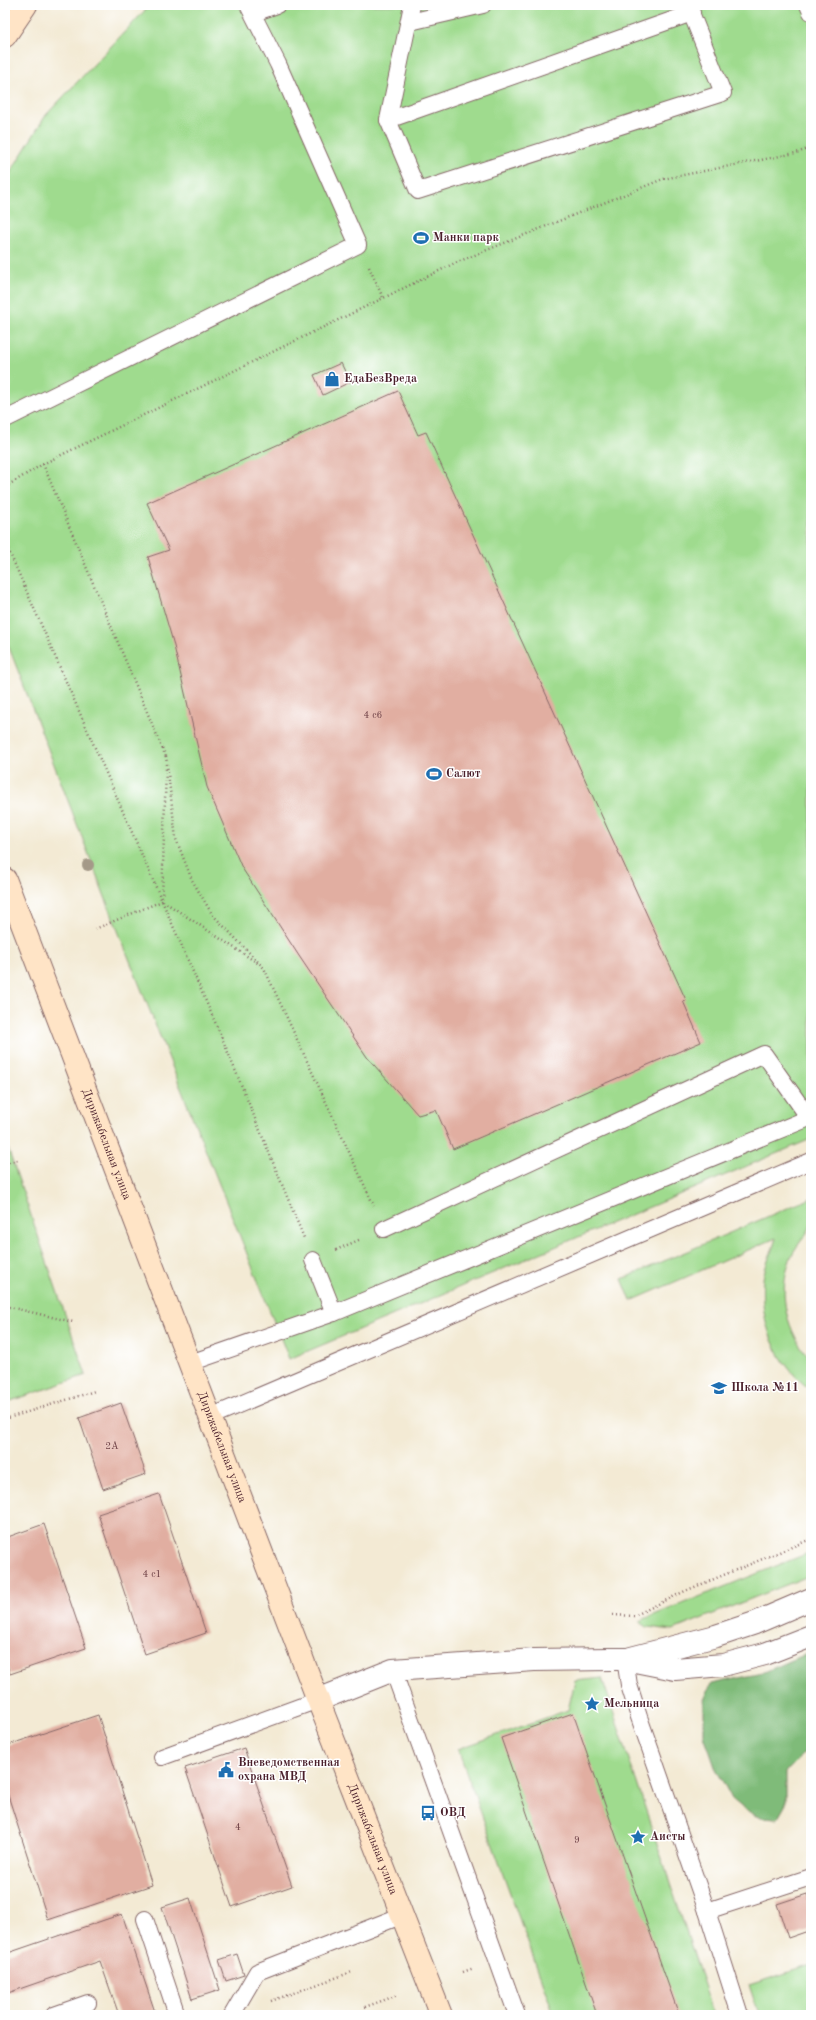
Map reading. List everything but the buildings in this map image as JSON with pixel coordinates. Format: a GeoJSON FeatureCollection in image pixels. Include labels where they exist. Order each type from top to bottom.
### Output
{"type":"FeatureCollection","features":[{"type":"Feature","properties":{"kind":"main road"},"geometry":{"type":"LineString","coordinates":[[5,36],[26,5]]}},
{"type":"Feature","properties":{"kind":"main road","name":"Дирижабельная улица"},"geometry":{"type":"LineString","coordinates":[[5,879],[318,1700],[441,2015]]}},
{"type":"Feature","properties":{"kind":"street"},"geometry":{"type":"LineString","coordinates":[[626,1659],[716,1636],[755,1623],[811,1599]]}},
{"type":"Feature","properties":{"kind":"street"},"geometry":{"type":"LineString","coordinates":[[318,1700],[393,1670],[534,1660],[626,1659],[675,1669],[723,1665],[764,1654],[811,1636]]}},
{"type":"Feature","properties":{"kind":"lane"},"geometry":{"type":"LineString","coordinates":[[6,419],[358,245],[251,9],[278,5]]}},
{"type":"Feature","properties":{"kind":"lane"},"geometry":{"type":"LineString","coordinates":[[388,120],[690,9],[723,93],[418,191],[388,120],[410,22],[412,5]]}},
{"type":"Feature","properties":{"kind":"lane"},"geometry":{"type":"LineString","coordinates":[[410,22],[483,5]]}},
{"type":"Feature","properties":{"kind":"lane"},"geometry":{"type":"LineString","coordinates":[[808,5],[811,12]]}},
{"type":"Feature","properties":{"kind":"lane"},"geometry":{"type":"LineString","coordinates":[[190,1363],[334,1312],[810,1117],[764,1054],[384,1229]]}},
{"type":"Feature","properties":{"kind":"lane"},"geometry":{"type":"LineString","coordinates":[[210,1417],[811,1161]]}},
{"type":"Feature","properties":{"kind":"lane"},"geometry":{"type":"LineString","coordinates":[[313,1260],[334,1312]]}},
{"type":"Feature","properties":{"kind":"lane"},"geometry":{"type":"LineString","coordinates":[[626,1659],[629,1685],[639,1717],[707,1911],[740,2015]]}},
{"type":"Feature","properties":{"kind":"lane"},"geometry":{"type":"LineString","coordinates":[[393,1670],[517,2015]]}},
{"type":"Feature","properties":{"kind":"lane"},"geometry":{"type":"LineString","coordinates":[[162,1757],[318,1700]]}},
{"type":"Feature","properties":{"kind":"lane"},"geometry":{"type":"LineString","coordinates":[[707,1911],[811,1877]]}},
{"type":"Feature","properties":{"kind":"lane"},"geometry":{"type":"LineString","coordinates":[[232,2015],[257,1972],[403,1915]]}},
{"type":"Feature","properties":{"kind":"lane"},"geometry":{"type":"LineString","coordinates":[[145,1919],[177,2015]]}},
{"type":"Feature","properties":{"kind":"lane"},"geometry":{"type":"LineString","coordinates":[[54,2015],[88,2003]]}},
{"type":"Feature","properties":{"kind":"path"},"geometry":{"type":"LineString","coordinates":[[5,487],[43,464],[455,263],[663,179],[796,153],[811,148]]}},
{"type":"Feature","properties":{"kind":"path"},"geometry":{"type":"LineString","coordinates":[[358,245],[383,298]]}},
{"type":"Feature","properties":{"kind":"path"},"geometry":{"type":"LineString","coordinates":[[5,542],[225,1045],[313,1260],[384,1229],[264,968],[212,914],[192,880],[176,839],[166,756],[43,464]]}},
{"type":"Feature","properties":{"kind":"path"},"geometry":{"type":"LineString","coordinates":[[162,901],[166,756]]}},
{"type":"Feature","properties":{"kind":"path"},"geometry":{"type":"LineString","coordinates":[[95,929],[162,901]]}},
{"type":"Feature","properties":{"kind":"path"},"geometry":{"type":"LineString","coordinates":[[162,901],[264,968]]}},
{"type":"Feature","properties":{"kind":"path"},"geometry":{"type":"LineString","coordinates":[[5,1163],[18,1160]]}},
{"type":"Feature","properties":{"kind":"path"},"geometry":{"type":"LineString","coordinates":[[5,1306],[73,1322]]}},
{"type":"Feature","properties":{"kind":"path"},"geometry":{"type":"LineString","coordinates":[[5,1419],[95,1391]]}},
{"type":"Feature","properties":{"kind":"path"},"geometry":{"type":"LineString","coordinates":[[613,1615],[634,1616],[685,1591],[811,1539]]}},
{"type":"Feature","properties":{"kind":"path"},"geometry":{"type":"LineString","coordinates":[[270,2002],[352,1972]]}},
{"type":"Feature","properties":{"kind":"path"},"geometry":{"type":"LineString","coordinates":[[365,2007],[398,1995]]}},
{"type":"Feature","properties":{"kind":"green space","name":"Салют"},"geometry":{"type":"Polygon","coordinates":[[[150,5],[811,5],[811,1139],[289,1359],[120,936],[5,637],[5,181],[46,115],[150,5]]]}},
{"type":"Feature","properties":{"kind":"green space"},"geometry":{"type":"Polygon","coordinates":[[[5,1140],[86,1375],[5,1403],[5,1140]]]}},
{"type":"Feature","properties":{"kind":"green space"},"geometry":{"type":"Polygon","coordinates":[[[811,1198],[812,1223],[806,1235],[792,1255],[786,1273],[784,1287],[790,1326],[796,1338],[811,1360],[811,1390],[788,1368],[779,1355],[767,1326],[762,1295],[763,1279],[776,1238],[631,1301],[622,1279],[811,1198]]]}},
{"type":"Feature","properties":{"kind":"green space"},"geometry":{"type":"Polygon","coordinates":[[[811,1552],[811,1575],[673,1630],[647,1627],[639,1621],[811,1552]]]}},
{"type":"Feature","properties":{"kind":"green space"},"geometry":{"type":"Polygon","coordinates":[[[811,1652],[811,1746],[786,1771],[786,1804],[778,1818],[761,1817],[745,1810],[732,1799],[715,1767],[704,1735],[704,1700],[711,1684],[762,1673],[811,1652]]]}},
{"type":"Feature","properties":{"kind":"green space"},"geometry":{"type":"Polygon","coordinates":[[[602,1678],[714,2015],[554,2015],[458,1749],[568,1710],[575,1681],[602,1678]]]}},
{"type":"Feature","properties":{"kind":"green space"},"geometry":{"type":"Polygon","coordinates":[[[811,1965],[811,2015],[759,2015],[749,1985],[811,1965]]]}},
{"type":"Feature","properties":{"kind":"place","name":"Манки парк"},"geometry":{"type":"Point","coordinates":[421,238]}},
{"type":"Feature","properties":{"kind":"place","name":"ЕдаБезВреда"},"geometry":{"type":"Point","coordinates":[332,379]}},
{"type":"Feature","properties":{"kind":"place","name":"Салют"},"geometry":{"type":"Point","coordinates":[434,774]}},
{"type":"Feature","properties":{"kind":"place","name":"Школа №11"},"geometry":{"type":"Point","coordinates":[719,1388]}},
{"type":"Feature","properties":{"kind":"place","name":"Мельница"},"geometry":{"type":"Point","coordinates":[592,1704]}},
{"type":"Feature","properties":{"kind":"place","name":"Вневедомственная охрана МВД"},"geometry":{"type":"Point","coordinates":[226,1770]}},
{"type":"Feature","properties":{"kind":"place","name":"ОВД"},"geometry":{"type":"Point","coordinates":[428,1813]}},
{"type":"Feature","properties":{"kind":"place","name":"Аисты"},"geometry":{"type":"Point","coordinates":[638,1837]}}]}
